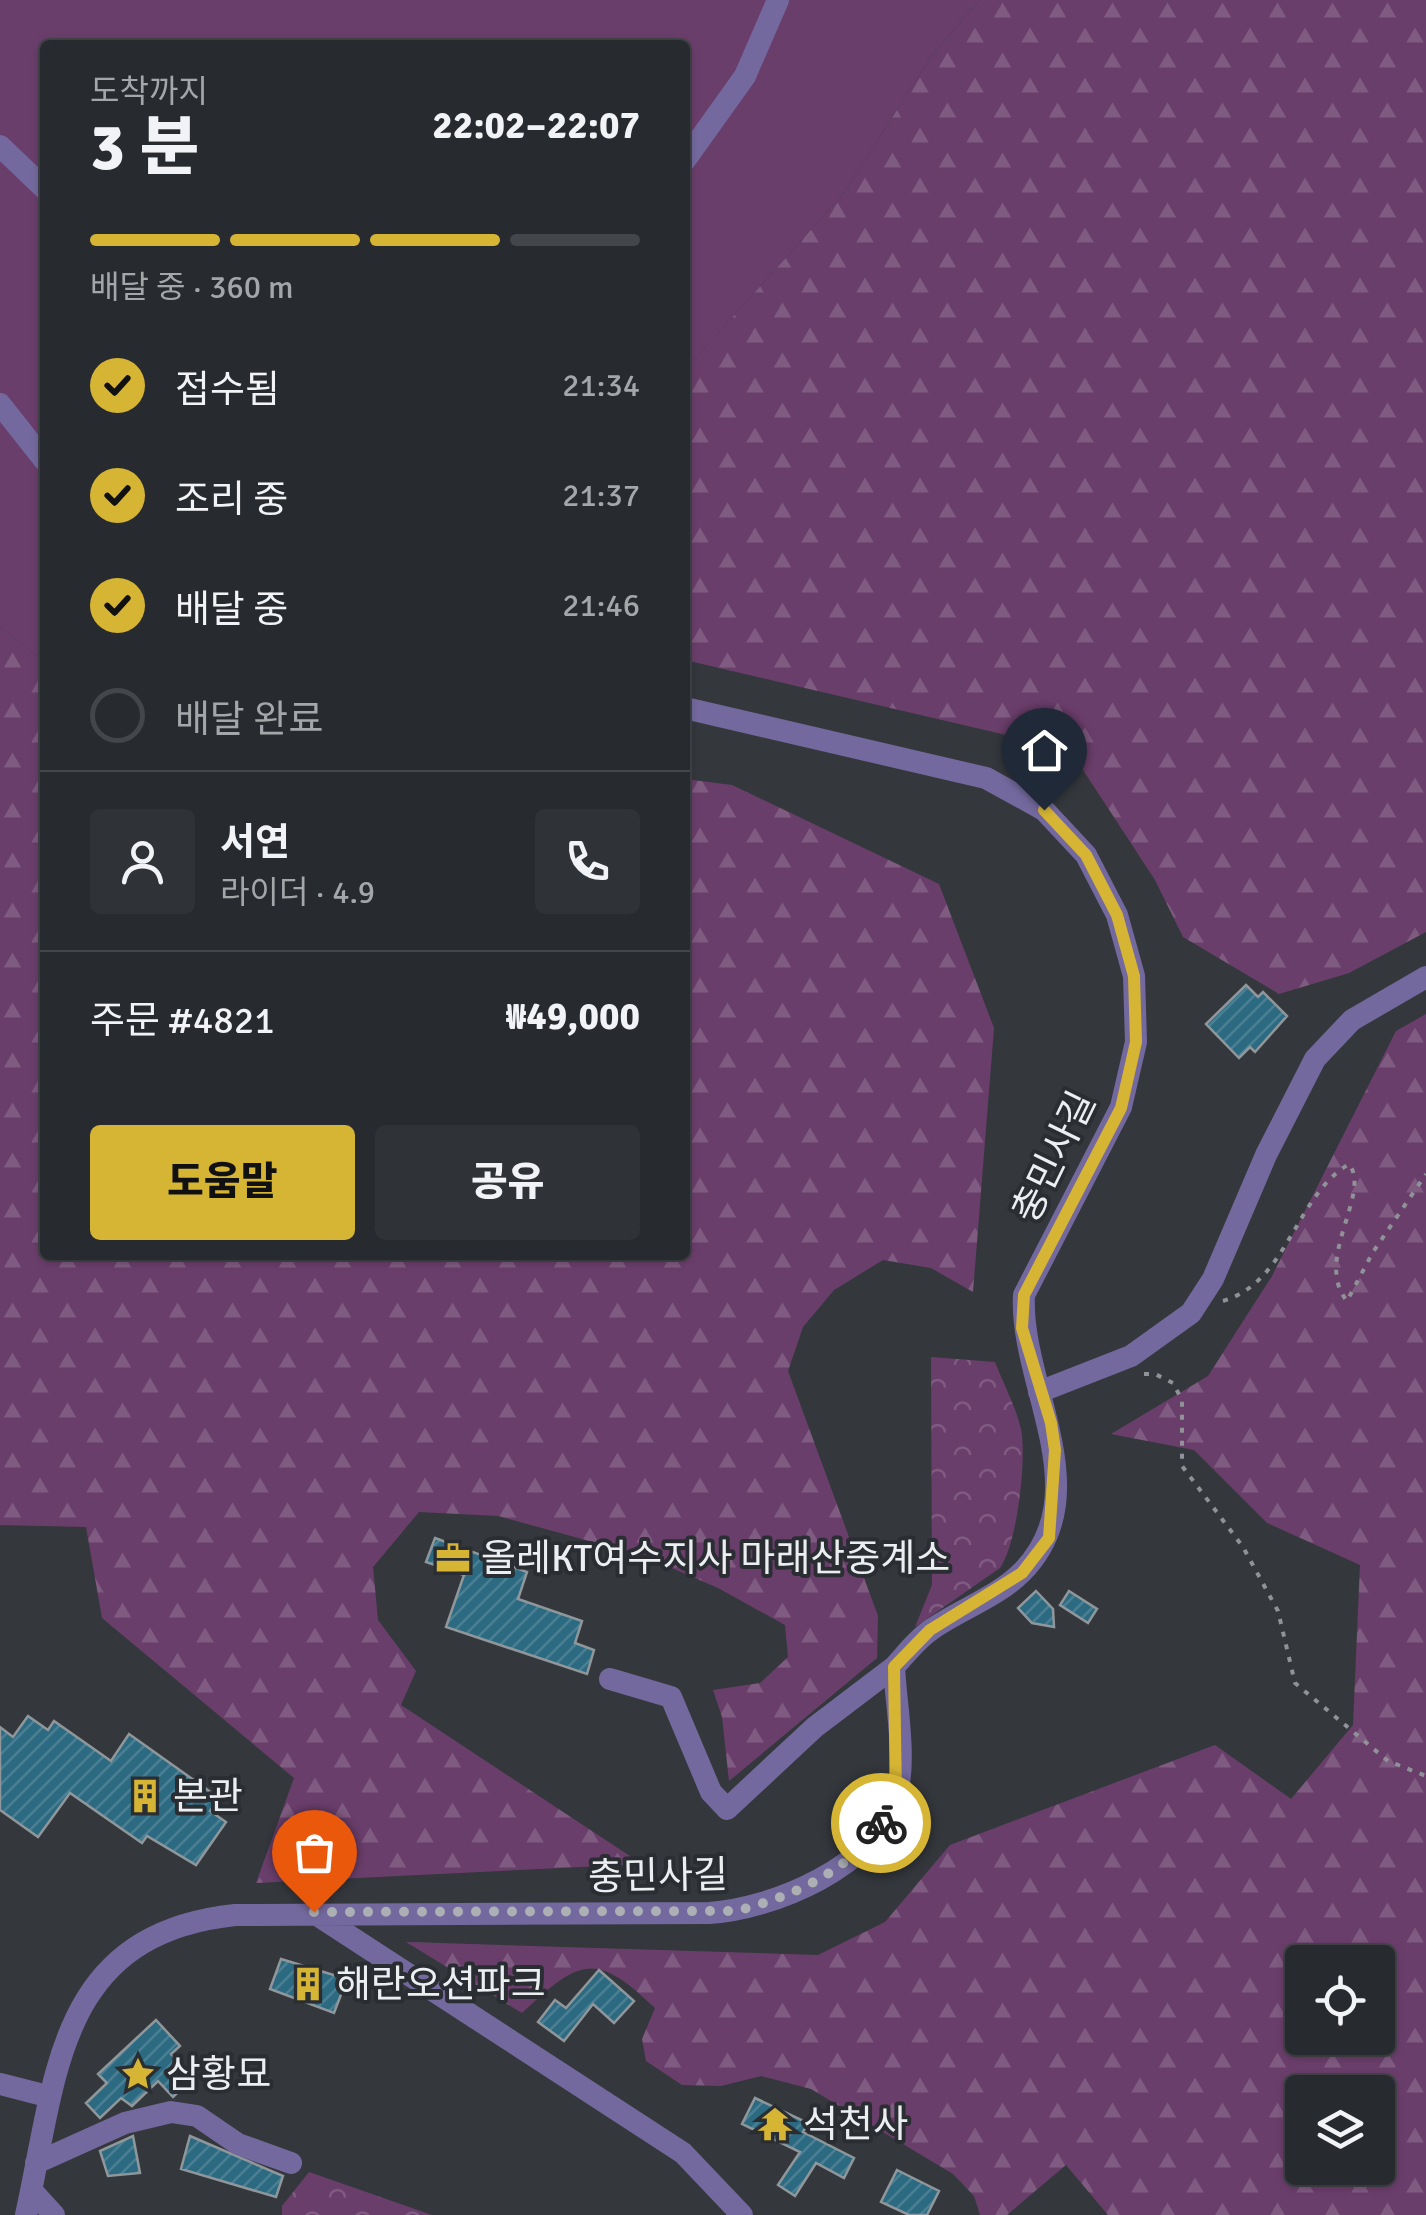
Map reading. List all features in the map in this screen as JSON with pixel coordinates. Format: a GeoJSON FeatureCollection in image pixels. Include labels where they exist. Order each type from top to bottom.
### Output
{"type":"FeatureCollection","features":[{"type":"Feature","properties":{"kind":"street"},"geometry":{"type":"LineString","coordinates":[[690,153],[744,76],[778,0]]}},
{"type":"Feature","properties":{"kind":"street"},"geometry":{"type":"LineString","coordinates":[[0,146],[40,185]]}},
{"type":"Feature","properties":{"kind":"street"},"geometry":{"type":"LineString","coordinates":[[0,404],[40,455]]}},
{"type":"Feature","properties":{"kind":"street","name":"충민사길"},"geometry":{"type":"LineString","coordinates":[[26,2215],[47,2096],[61,2052],[85,2002],[114,1964],[140,1942],[193,1920],[314,1912],[709,1913],[736,1911],[778,1899],[858,1852],[896,1798],[894,1667],[930,1630],[1022,1573],[1049,1538],[1055,1450],[1051,1423],[1038,1392],[1022,1328],[1024,1295],[1121,1108],[1136,1042],[1134,976],[1117,915],[1086,855],[1044,810],[986,778],[690,709]]}},
{"type":"Feature","properties":{"kind":"street"},"geometry":{"type":"LineString","coordinates":[[1038,1392],[1131,1356],[1167,1333],[1199,1304],[1315,1059],[1352,1020],[1426,978]]}},
{"type":"Feature","properties":{"kind":"street"},"geometry":{"type":"LineString","coordinates":[[610,1679],[671,1697],[713,1796],[728,1809],[815,1727],[894,1667]]}},
{"type":"Feature","properties":{"kind":"street"},"geometry":{"type":"LineString","coordinates":[[314,1912],[674,2147],[742,2215]]}},
{"type":"Feature","properties":{"kind":"street"},"geometry":{"type":"LineString","coordinates":[[0,2084],[47,2096]]}},
{"type":"Feature","properties":{"kind":"street"},"geometry":{"type":"LineString","coordinates":[[36,2162],[125,2123],[171,2112],[197,2116],[238,2144],[291,2162]]}},
{"type":"Feature","properties":{"kind":"street"},"geometry":{"type":"LineString","coordinates":[[32,2191],[54,2215]]}},
{"type":"Feature","properties":{"kind":"path"},"geometry":{"type":"LineString","coordinates":[[1199,1304],[1228,1300],[1256,1282],[1321,1191],[1349,1164],[1356,1181],[1337,1245],[1340,1292],[1347,1302],[1373,1252],[1426,1174]]}},
{"type":"Feature","properties":{"kind":"path"},"geometry":{"type":"LineString","coordinates":[[1138,1375],[1155,1374],[1173,1383],[1182,1400],[1182,1466],[1244,1547],[1278,1611],[1295,1683],[1388,1761],[1426,1776]]}},
{"type":"Feature","properties":{"kind":"green space"},"geometry":{"type":"Polygon","coordinates":[[[0,0],[980,0],[932,55],[844,193],[690,364],[690,40],[40,40],[40,658],[0,627],[0,0]]]}},
{"type":"Feature","properties":{"kind":"green space"},"geometry":{"type":"Polygon","coordinates":[[[980,0],[1426,0],[1426,932],[1349,973],[1279,994],[1183,937],[1155,880],[1070,750],[690,661],[690,364],[844,193],[932,55],[980,0]]]}},
{"type":"Feature","properties":{"kind":"green space"},"geometry":{"type":"Polygon","coordinates":[[[0,627],[40,658],[40,1260],[690,1260],[690,780],[732,785],[939,884],[994,1028],[973,1292],[931,1268],[883,1260],[834,1290],[803,1327],[788,1371],[878,1616],[877,1658],[729,1781],[722,1717],[713,1690],[760,1683],[788,1657],[785,1625],[718,1588],[644,1556],[498,1516],[419,1512],[373,1567],[378,1620],[416,1671],[401,1705],[642,1864],[256,1883],[294,1778],[102,1618],[86,1527],[0,1525],[0,627]]]}},
{"type":"Feature","properties":{"kind":"green space"},"geometry":{"type":"Polygon","coordinates":[[[1426,1014],[1426,2215],[1108,2215],[1066,2165],[1007,2215],[980,2215],[974,2196],[953,2174],[811,2089],[761,2076],[721,2086],[682,2085],[646,2061],[642,2039],[655,2008],[617,1977],[588,1968],[574,1972],[522,2013],[406,1942],[818,1955],[885,1922],[950,1845],[1215,1745],[1291,1799],[1353,1725],[1360,1565],[1267,1523],[1194,1450],[1111,1434],[1208,1376],[1272,1276],[1396,1031],[1426,1014]]]}},
{"type":"Feature","properties":{"kind":"green space"},"geometry":{"type":"Polygon","coordinates":[[[931,1357],[995,1362],[1021,1429],[1021,1480],[1016,1522],[1000,1568],[915,1627],[932,1585],[931,1357]]]}},
{"type":"Feature","properties":{"kind":"green space"},"geometry":{"type":"Polygon","coordinates":[[[309,2172],[432,2215],[282,2215],[282,2206],[309,2172]]]}},
{"type":"Feature","properties":{"kind":"building"},"geometry":{"type":"Polygon","coordinates":[[[1246,985],[1258,997],[1263,992],[1287,1016],[1255,1052],[1250,1047],[1239,1058],[1206,1024],[1246,985]]]}},
{"type":"Feature","properties":{"kind":"building"},"geometry":{"type":"Polygon","coordinates":[[[435,1538],[527,1572],[518,1599],[582,1621],[575,1643],[594,1650],[587,1674],[446,1627],[464,1575],[426,1562],[435,1538]]]}},
{"type":"Feature","properties":{"kind":"building"},"geometry":{"type":"Polygon","coordinates":[[[1036,1591],[1053,1609],[1054,1627],[1032,1623],[1018,1608],[1036,1591]]]}},
{"type":"Feature","properties":{"kind":"building"},"geometry":{"type":"Polygon","coordinates":[[[1069,1591],[1097,1609],[1088,1623],[1060,1605],[1069,1591]]]}},
{"type":"Feature","properties":{"kind":"building"},"geometry":{"type":"Polygon","coordinates":[[[28,1716],[48,1730],[54,1721],[111,1761],[129,1734],[219,1798],[210,1811],[226,1822],[196,1865],[147,1836],[142,1843],[70,1793],[38,1837],[0,1810],[0,1727],[13,1737],[28,1716]]]}},
{"type":"Feature","properties":{"kind":"building","name":"해란오션파크"},"geometry":{"type":"Polygon","coordinates":[[[281,1959],[347,1979],[334,2013],[270,1989],[281,1959]]]}},
{"type":"Feature","properties":{"kind":"building"},"geometry":{"type":"Polygon","coordinates":[[[599,1970],[634,2001],[614,2023],[593,2004],[564,2041],[538,2022],[555,2000],[566,2008],[599,1970]]]}},
{"type":"Feature","properties":{"kind":"building"},"geometry":{"type":"Polygon","coordinates":[[[156,2020],[180,2046],[171,2054],[194,2077],[173,2097],[158,2081],[132,2106],[121,2098],[100,2118],[86,2103],[107,2083],[98,2074],[156,2020]]]}},
{"type":"Feature","properties":{"kind":"building"},"geometry":{"type":"Polygon","coordinates":[[[755,2098],[808,2123],[803,2132],[854,2158],[844,2178],[816,2163],[795,2196],[778,2185],[800,2152],[742,2124],[755,2098]]]}},
{"type":"Feature","properties":{"kind":"building"},"geometry":{"type":"Polygon","coordinates":[[[133,2136],[140,2173],[108,2176],[100,2151],[133,2136]]]}},
{"type":"Feature","properties":{"kind":"building"},"geometry":{"type":"Polygon","coordinates":[[[190,2136],[283,2176],[276,2197],[181,2169],[190,2136]]]}},
{"type":"Feature","properties":{"kind":"building"},"geometry":{"type":"Polygon","coordinates":[[[897,2170],[939,2191],[927,2215],[909,2215],[881,2202],[897,2170]]]}},
{"type":"Feature","properties":{"kind":"way so far"},"geometry":{"type":"LineString","coordinates":[[314,1912],[736,1911],[778,1899],[821,1878],[866,1845],[881,1823]]}},
{"type":"Feature","properties":{"kind":"place","name":"올레KT여수지사 마래산중계소"},"geometry":{"type":"Point","coordinates":[453,1558]}},
{"type":"Feature","properties":{"kind":"place","name":"본관"},"geometry":{"type":"Point","coordinates":[145,1796]}},
{"type":"Feature","properties":{"kind":"place","name":"해란오션파크"},"geometry":{"type":"Point","coordinates":[308,1984]}},
{"type":"Feature","properties":{"kind":"place","name":"삼황묘"},"geometry":{"type":"Point","coordinates":[138,2074]}},
{"type":"Feature","properties":{"kind":"place","name":"석천사"},"geometry":{"type":"Point","coordinates":[775,2124]}},
{"type":"Feature","properties":{"kind":"route"},"geometry":{"type":"LineString","coordinates":[[881,1823],[896,1798],[894,1667],[930,1630],[1022,1573],[1049,1538],[1055,1450],[1051,1423],[1038,1392],[1022,1328],[1024,1295],[1121,1108],[1136,1042],[1134,976],[1117,915],[1086,855],[1044,810]]}}]}
